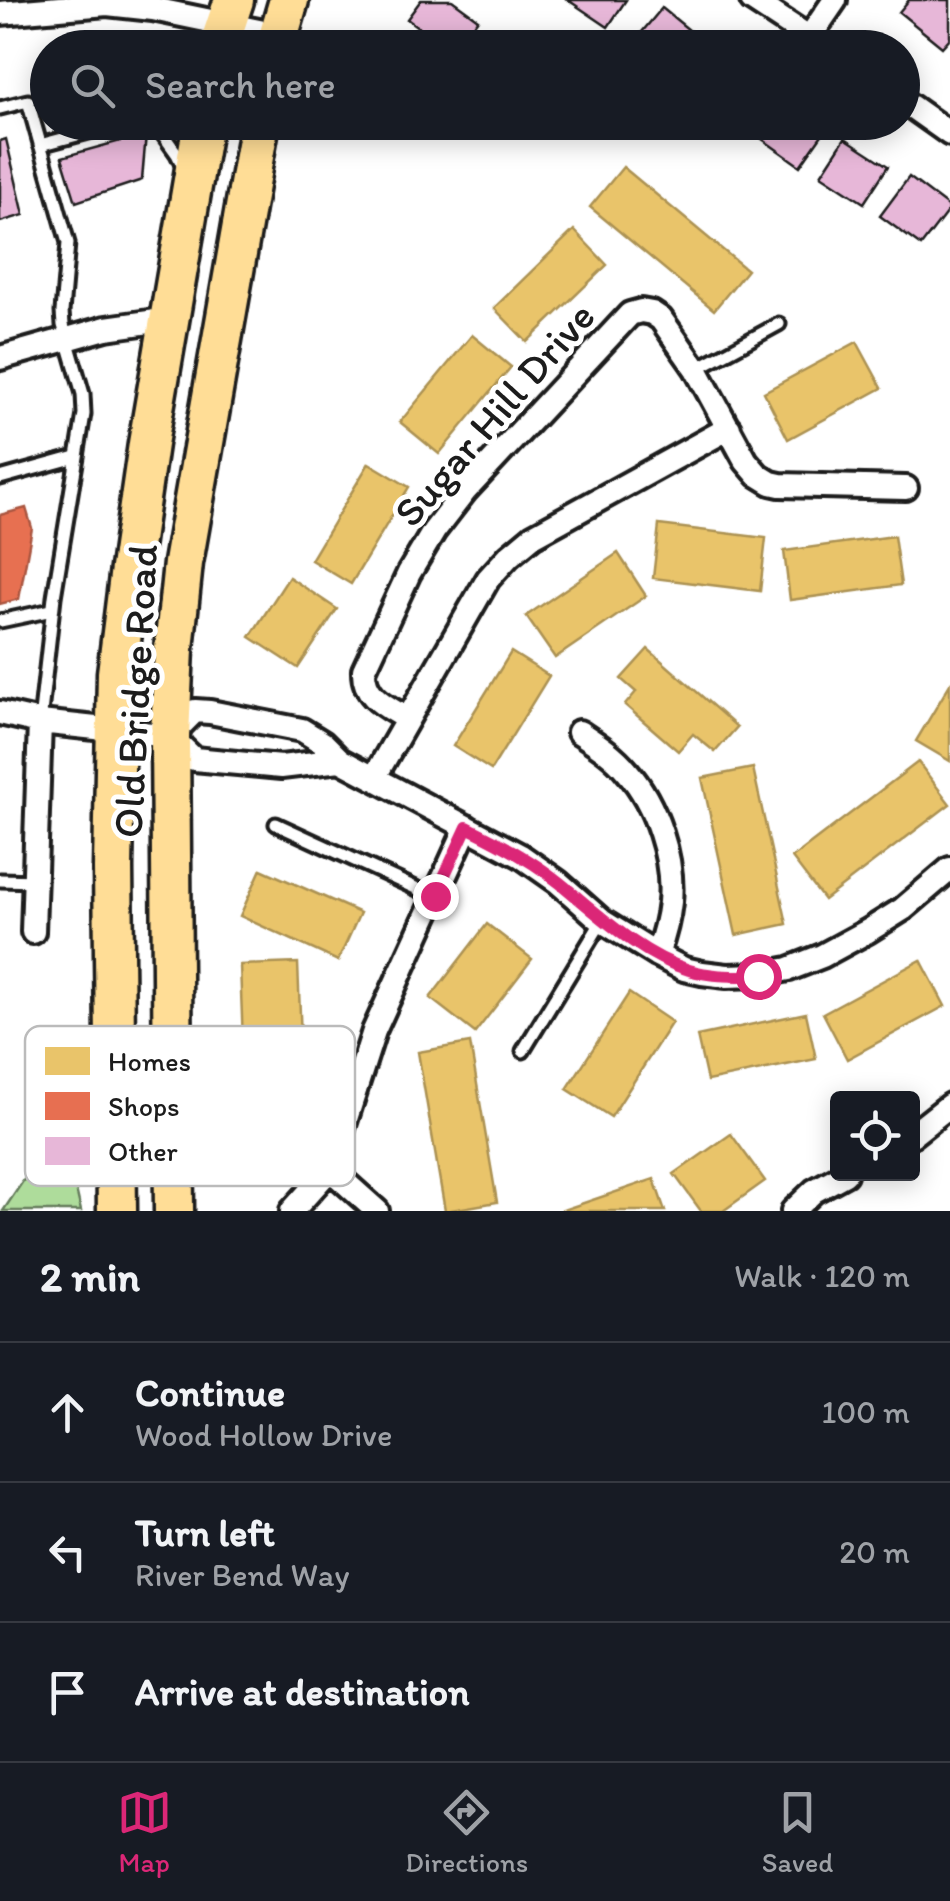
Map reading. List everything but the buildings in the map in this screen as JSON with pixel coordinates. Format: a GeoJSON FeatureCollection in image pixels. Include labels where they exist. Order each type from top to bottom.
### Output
{"type":"FeatureCollection","features":[{"type":"Feature","properties":{"kind":"main road","name":"Old Bridge Road"},"geometry":{"type":"LineString","coordinates":[[115,1026],[117,674],[130,568],[200,140]]}},
{"type":"Feature","properties":{"kind":"main road","name":"Old Bridge Road"},"geometry":{"type":"LineString","coordinates":[[172,1026],[170,736],[174,649],[183,563],[257,140]]}},
{"type":"Feature","properties":{"kind":"main road","name":"Old Bridge Road"},"geometry":{"type":"LineString","coordinates":[[117,1186],[117,1211]]}},
{"type":"Feature","properties":{"kind":"main road","name":"Old Bridge Road"},"geometry":{"type":"LineString","coordinates":[[174,1186],[174,1211]]}},
{"type":"Feature","properties":{"kind":"street"},"geometry":{"type":"LineString","coordinates":[[752,0],[797,30]]}},
{"type":"Feature","properties":{"kind":"street"},"geometry":{"type":"LineString","coordinates":[[823,30],[836,0]]}},
{"type":"Feature","properties":{"kind":"street"},"geometry":{"type":"LineString","coordinates":[[0,13],[107,4],[152,8],[226,24],[281,27]]}},
{"type":"Feature","properties":{"kind":"street"},"geometry":{"type":"LineString","coordinates":[[920,113],[950,134]]}},
{"type":"Feature","properties":{"kind":"street","name":"Sugar Hill Drive"},"geometry":{"type":"LineString","coordinates":[[407,719],[368,693],[364,670],[409,573],[434,530],[464,491],[630,314],[640,311],[661,319],[696,369],[758,476],[771,483],[906,488]]}},
{"type":"Feature","properties":{"kind":"street"},"geometry":{"type":"LineString","coordinates":[[0,358],[106,328],[171,319]]}},
{"type":"Feature","properties":{"kind":"street"},"geometry":{"type":"LineString","coordinates":[[374,778],[488,580],[509,556],[533,536],[729,428]]}},
{"type":"Feature","properties":{"kind":"street"},"geometry":{"type":"LineString","coordinates":[[170,736],[195,712],[302,730],[340,760],[521,856],[602,920],[658,956],[684,968],[727,976],[758,976],[822,956],[903,909],[950,869]]}},
{"type":"Feature","properties":{"kind":"street"},"geometry":{"type":"LineString","coordinates":[[0,714],[170,736],[194,759],[280,767],[340,760]]}},
{"type":"Feature","properties":{"kind":"street"},"geometry":{"type":"LineString","coordinates":[[33,932],[40,722]]}},
{"type":"Feature","properties":{"kind":"street"},"geometry":{"type":"LineString","coordinates":[[579,732],[629,773],[659,830],[670,898],[658,956]]}},
{"type":"Feature","properties":{"kind":"street"},"geometry":{"type":"LineString","coordinates":[[355,1091],[374,1031],[467,827]]}},
{"type":"Feature","properties":{"kind":"street"},"geometry":{"type":"LineString","coordinates":[[920,1129],[950,1105]]}},
{"type":"Feature","properties":{"kind":"street"},"geometry":{"type":"LineString","coordinates":[[794,1211],[814,1191],[832,1181]]}},
{"type":"Feature","properties":{"kind":"street"},"geometry":{"type":"LineString","coordinates":[[292,1211],[315,1186]]}},
{"type":"Feature","properties":{"kind":"street"},"geometry":{"type":"LineString","coordinates":[[349,1186],[377,1211]]}},
{"type":"Feature","properties":{"kind":"lane"},"geometry":{"type":"LineString","coordinates":[[0,108],[28,101],[30,108]]}},
{"type":"Feature","properties":{"kind":"lane"},"geometry":{"type":"LineString","coordinates":[[39,140],[68,243],[62,312],[83,394],[84,414],[52,610],[40,722]]}},
{"type":"Feature","properties":{"kind":"lane"},"geometry":{"type":"LineString","coordinates":[[40,145],[59,140]]}},
{"type":"Feature","properties":{"kind":"lane"},"geometry":{"type":"LineString","coordinates":[[168,140],[192,186]]}},
{"type":"Feature","properties":{"kind":"lane"},"geometry":{"type":"LineString","coordinates":[[696,369],[778,324]]}},
{"type":"Feature","properties":{"kind":"lane"},"geometry":{"type":"LineString","coordinates":[[0,478],[76,457]]}},
{"type":"Feature","properties":{"kind":"lane"},"geometry":{"type":"LineString","coordinates":[[0,620],[52,610]]}},
{"type":"Feature","properties":{"kind":"lane"},"geometry":{"type":"LineString","coordinates":[[276,824],[435,896]]}},
{"type":"Feature","properties":{"kind":"lane"},"geometry":{"type":"LineString","coordinates":[[0,880],[36,881]]}},
{"type":"Feature","properties":{"kind":"lane"},"geometry":{"type":"LineString","coordinates":[[524,1051],[602,920]]}},
{"type":"Feature","properties":{"kind":"green space"},"geometry":{"type":"Polygon","coordinates":[[[25,1178],[25,1186],[75,1186],[81,1211],[3,1211],[25,1178]]]}},
{"type":"Feature","properties":{"kind":"route"},"geometry":{"type":"LineString","coordinates":[[435,896],[467,827],[521,856],[602,920],[658,956],[702,973],[758,976]]}}]}
